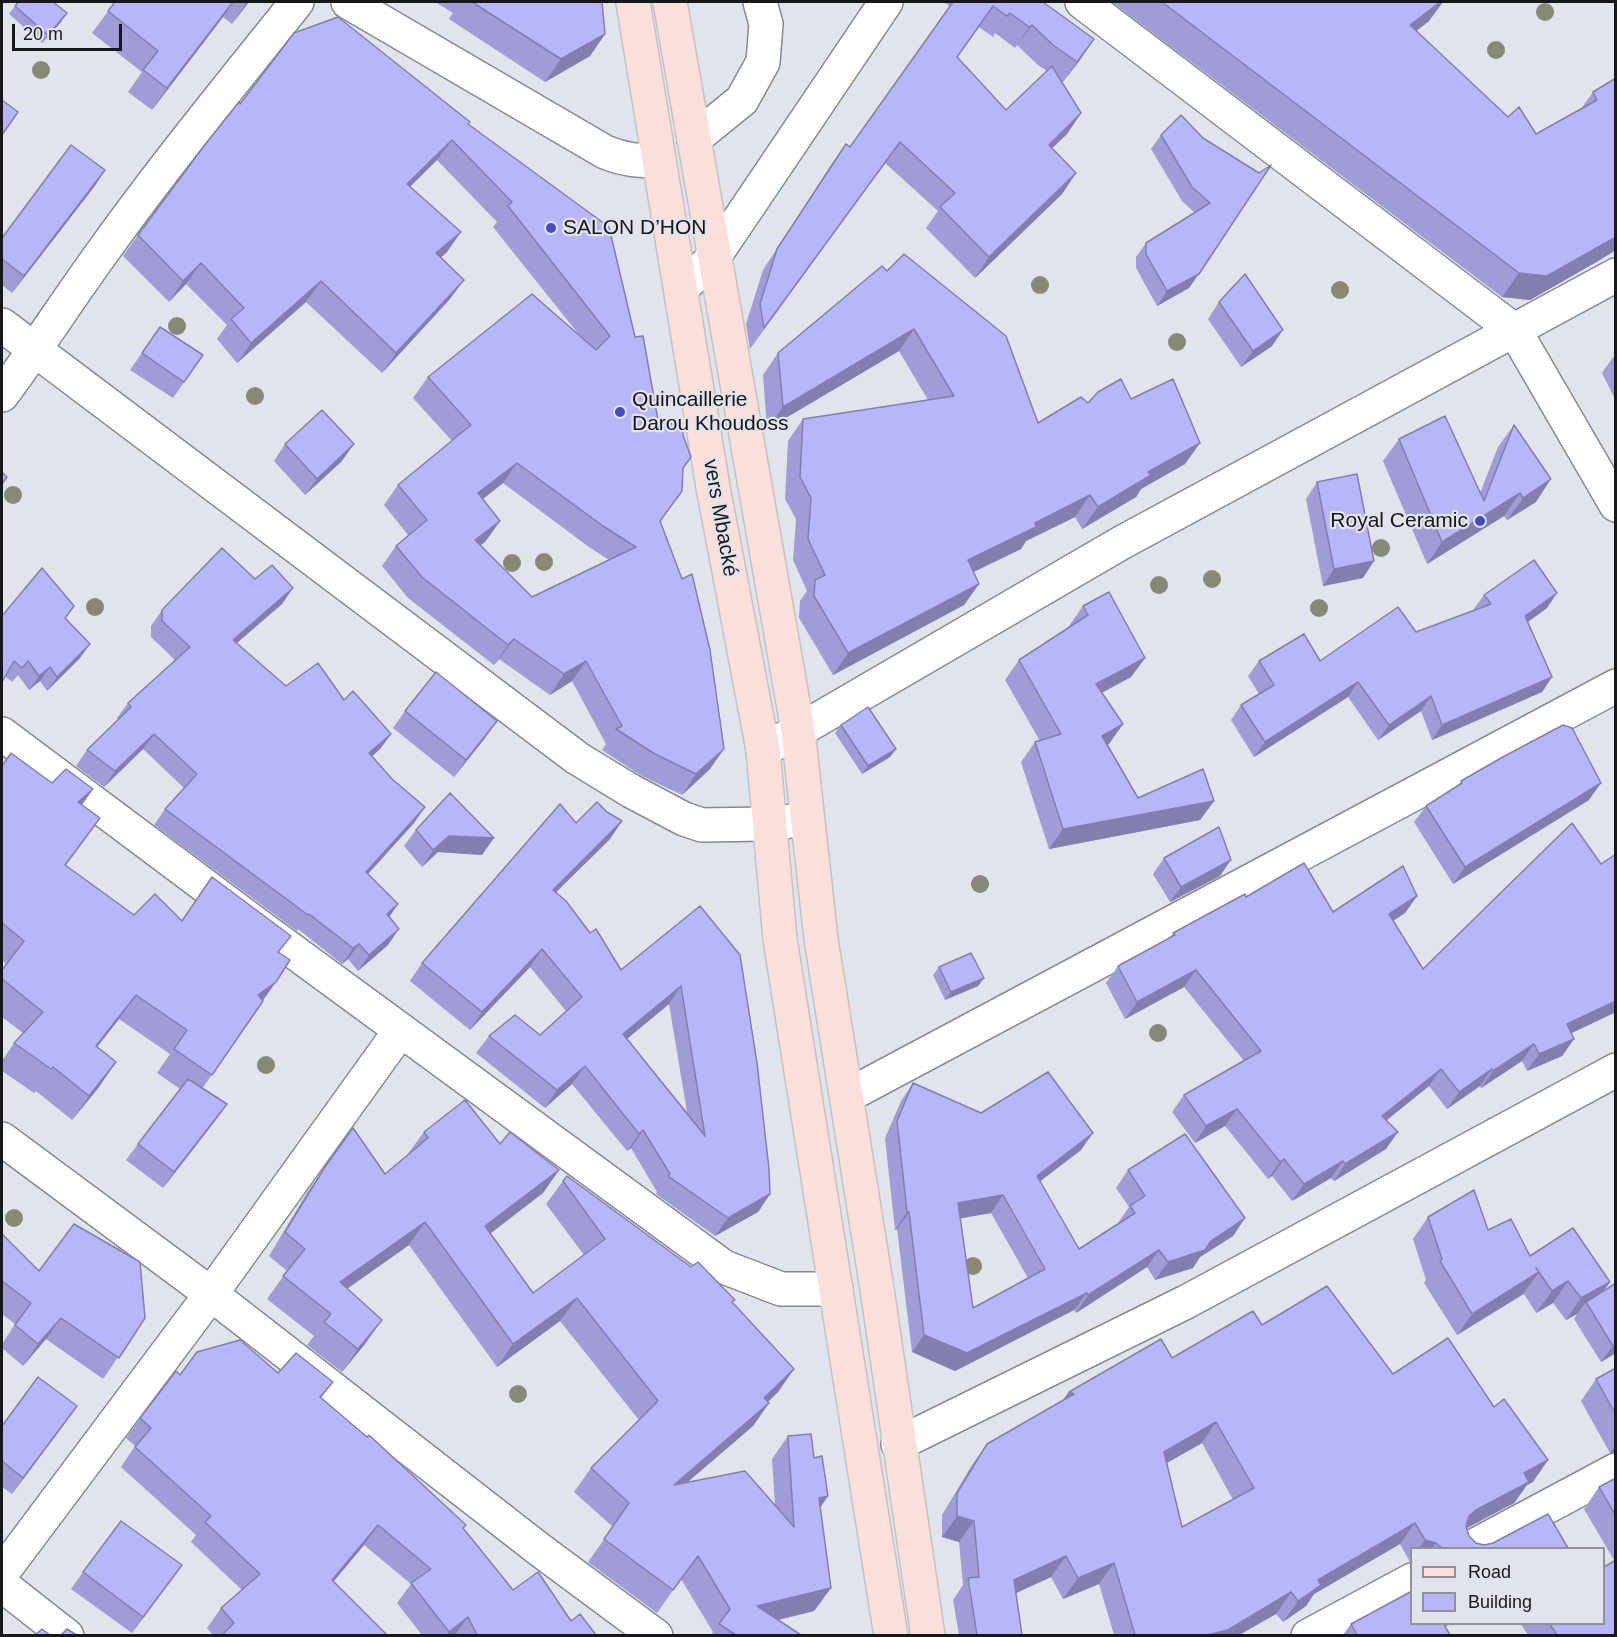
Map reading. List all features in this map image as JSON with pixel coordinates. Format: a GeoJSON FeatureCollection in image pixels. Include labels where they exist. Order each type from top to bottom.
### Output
{"type":"FeatureCollection","features":[{"type":"Feature","properties":{"kind":"main road","name":"vers Mbacké"},"geometry":{"type":"LineString","coordinates":[[633,2],[713,487],[763,750],[780,939],[891,1635]]}},
{"type":"Feature","properties":{"kind":"main road","name":"vers Mbacké"},"geometry":{"type":"LineString","coordinates":[[670,2],[798,731],[821,939],[847,1096],[927,1635]]}},
{"type":"Feature","properties":{"kind":"street"},"geometry":{"type":"LineString","coordinates":[[2,395],[103,250],[172,158],[297,2]]}},
{"type":"Feature","properties":{"kind":"street"},"geometry":{"type":"LineString","coordinates":[[348,2],[605,152],[634,161],[659,161]]}},
{"type":"Feature","properties":{"kind":"street"},"geometry":{"type":"LineString","coordinates":[[694,139],[742,100],[763,62],[766,24],[760,2]]}},
{"type":"Feature","properties":{"kind":"street"},"geometry":{"type":"LineString","coordinates":[[681,289],[714,257],[886,2]]}},
{"type":"Feature","properties":{"kind":"street"},"geometry":{"type":"LineString","coordinates":[[1082,2],[1515,331],[1616,505]]}},
{"type":"Feature","properties":{"kind":"street"},"geometry":{"type":"LineString","coordinates":[[763,750],[1121,543],[1616,275]]}},
{"type":"Feature","properties":{"kind":"street"},"geometry":{"type":"LineString","coordinates":[[2,325],[578,758],[631,791],[684,819],[702,825],[768,824],[807,819]]}},
{"type":"Feature","properties":{"kind":"street"},"geometry":{"type":"LineString","coordinates":[[847,1096],[1616,686]]}},
{"type":"Feature","properties":{"kind":"street"},"geometry":{"type":"LineString","coordinates":[[2,734],[400,1031],[724,1267],[781,1289],[836,1289]]}},
{"type":"Feature","properties":{"kind":"street"},"geometry":{"type":"LineString","coordinates":[[2,1573],[211,1294],[400,1031]]}},
{"type":"Feature","properties":{"kind":"street"},"geometry":{"type":"LineString","coordinates":[[898,1444],[1186,1302],[1616,1070]]}},
{"type":"Feature","properties":{"kind":"street"},"geometry":{"type":"LineString","coordinates":[[2,1139],[211,1294],[540,1550],[656,1635]]}},
{"type":"Feature","properties":{"kind":"street"},"geometry":{"type":"LineString","coordinates":[[1472,1547],[1616,1470]]}},
{"type":"Feature","properties":{"kind":"street"},"geometry":{"type":"LineString","coordinates":[[1308,1635],[1410,1581]]}},
{"type":"Feature","properties":{"kind":"street"},"geometry":{"type":"LineString","coordinates":[[2,1585],[67,1635]]}},
{"type":"Feature","properties":{"kind":"building"},"geometry":{"type":"Polygon","coordinates":[[[18,2],[53,2],[67,13],[48,35],[15,6],[18,2]]]}},
{"type":"Feature","properties":{"kind":"building"},"geometry":{"type":"Polygon","coordinates":[[[115,2],[233,2],[167,88],[143,70],[158,51],[108,11],[115,2]]]}},
{"type":"Feature","properties":{"kind":"building"},"geometry":{"type":"Polygon","coordinates":[[[472,2],[602,2],[605,34],[561,59],[472,2]]]}},
{"type":"Feature","properties":{"kind":"building"},"geometry":{"type":"Polygon","coordinates":[[[953,2],[1043,2],[1094,39],[1077,62],[1053,45],[1032,25],[1029,27],[1010,13],[1007,16],[993,6],[957,57],[1006,110],[1052,66],[1081,113],[1049,145],[1076,173],[989,257],[940,207],[955,193],[900,142],[764,328],[760,304],[777,249],[846,144],[850,147],[953,2]]]}},
{"type":"Feature","properties":{"kind":"building"},"geometry":{"type":"Polygon","coordinates":[[[1162,2],[1440,2],[1410,25],[1508,117],[1519,107],[1536,134],[1597,100],[1593,92],[1616,78],[1616,237],[1547,276],[1519,273],[1162,2]]]}},
{"type":"Feature","properties":{"kind":"building"},"geometry":{"type":"Polygon","coordinates":[[[338,17],[470,122],[468,124],[609,227],[635,337],[643,336],[658,420],[683,427],[683,435],[691,457],[683,468],[682,491],[660,521],[682,579],[692,574],[710,650],[724,749],[696,774],[655,754],[616,729],[622,726],[586,661],[564,674],[514,639],[508,645],[422,577],[396,546],[427,520],[398,485],[471,425],[428,377],[532,294],[596,350],[610,336],[508,206],[512,202],[452,140],[407,184],[461,232],[436,253],[464,280],[396,353],[321,281],[251,343],[231,319],[244,308],[201,263],[183,281],[138,235],[204,146],[239,102],[240,104],[294,33],[338,17]],[[517,463],[478,493],[500,521],[475,540],[532,597],[636,547],[603,526],[517,463]]]}},
{"type":"Feature","properties":{"kind":"building"},"geometry":{"type":"Polygon","coordinates":[[[2,100],[18,112],[2,135],[2,100]]]}},
{"type":"Feature","properties":{"kind":"building"},"geometry":{"type":"Polygon","coordinates":[[[1181,115],[1203,138],[1259,173],[1271,165],[1199,274],[1167,291],[1146,254],[1146,243],[1210,203],[1192,187],[1161,135],[1181,115]]]}},
{"type":"Feature","properties":{"kind":"building"},"geometry":{"type":"Polygon","coordinates":[[[71,145],[105,170],[24,276],[2,259],[2,238],[71,145]]]}},
{"type":"Feature","properties":{"kind":"building"},"geometry":{"type":"Polygon","coordinates":[[[904,254],[1006,336],[1038,423],[1081,397],[1088,403],[1098,392],[1121,379],[1131,399],[1173,379],[1200,443],[1148,472],[1151,475],[1098,507],[1090,495],[1035,523],[1036,527],[968,560],[979,584],[848,653],[814,596],[815,580],[825,575],[808,539],[811,498],[800,477],[803,419],[954,396],[914,329],[783,407],[778,353],[882,266],[887,271],[904,254]]]}},
{"type":"Feature","properties":{"kind":"building"},"geometry":{"type":"Polygon","coordinates":[[[1245,274],[1283,330],[1253,351],[1219,302],[1245,274]]]}},
{"type":"Feature","properties":{"kind":"building"},"geometry":{"type":"Polygon","coordinates":[[[160,327],[203,355],[184,382],[142,353],[160,327]]]}},
{"type":"Feature","properties":{"kind":"building"},"geometry":{"type":"Polygon","coordinates":[[[322,410],[354,444],[317,479],[285,444],[322,410]]]}},
{"type":"Feature","properties":{"kind":"building"},"geometry":{"type":"Polygon","coordinates":[[[1445,416],[1484,501],[1514,425],[1551,479],[1523,498],[1520,493],[1442,542],[1399,439],[1445,416]]]}},
{"type":"Feature","properties":{"kind":"building"},"geometry":{"type":"Polygon","coordinates":[[[2,472],[7,477],[2,484],[2,472]]]}},
{"type":"Feature","properties":{"kind":"building"},"geometry":{"type":"Polygon","coordinates":[[[1357,474],[1374,561],[1334,569],[1317,482],[1357,474]]]}},
{"type":"Feature","properties":{"kind":"building"},"geometry":{"type":"Polygon","coordinates":[[[222,548],[255,579],[272,565],[293,588],[233,640],[286,686],[318,663],[344,700],[353,691],[391,734],[369,753],[392,779],[425,807],[366,872],[398,904],[387,914],[399,929],[369,955],[359,944],[353,948],[165,809],[197,774],[154,734],[115,771],[87,750],[131,707],[128,703],[190,647],[162,621],[162,610],[222,548]]]}},
{"type":"Feature","properties":{"kind":"building"},"geometry":{"type":"Polygon","coordinates":[[[1534,560],[1557,593],[1525,616],[1552,677],[1442,725],[1431,696],[1389,725],[1358,682],[1265,742],[1241,705],[1274,685],[1259,661],[1304,634],[1320,661],[1398,607],[1416,632],[1491,604],[1484,595],[1534,560]]]}},
{"type":"Feature","properties":{"kind":"building"},"geometry":{"type":"Polygon","coordinates":[[[42,568],[74,606],[65,618],[90,644],[57,677],[50,667],[39,676],[28,661],[22,668],[14,661],[2,682],[2,616],[42,568]]]}},
{"type":"Feature","properties":{"kind":"building"},"geometry":{"type":"Polygon","coordinates":[[[1109,592],[1145,658],[1096,684],[1123,724],[1102,736],[1138,798],[1203,769],[1214,801],[1063,829],[1035,742],[1061,734],[1019,660],[1088,615],[1083,606],[1109,592]]]}},
{"type":"Feature","properties":{"kind":"building"},"geometry":{"type":"Polygon","coordinates":[[[436,672],[497,721],[466,760],[405,711],[436,672]]]}},
{"type":"Feature","properties":{"kind":"building"},"geometry":{"type":"Polygon","coordinates":[[[868,707],[896,749],[868,766],[841,725],[868,707]]]}},
{"type":"Feature","properties":{"kind":"building"},"geometry":{"type":"Polygon","coordinates":[[[1563,725],[1572,728],[1601,783],[1465,867],[1426,806],[1462,783],[1461,781],[1563,725]]]}},
{"type":"Feature","properties":{"kind":"building"},"geometry":{"type":"Polygon","coordinates":[[[11,753],[52,783],[66,769],[93,789],[78,802],[100,818],[65,865],[134,915],[155,894],[182,921],[212,877],[291,936],[278,952],[290,960],[276,982],[258,995],[263,1001],[212,1075],[174,1049],[187,1030],[136,995],[96,1046],[116,1062],[89,1096],[53,1067],[51,1069],[14,1043],[43,1012],[2,979],[2,970],[24,941],[2,923],[2,766],[11,753]]]}},
{"type":"Feature","properties":{"kind":"building"},"geometry":{"type":"Polygon","coordinates":[[[450,793],[494,838],[449,836],[433,850],[416,830],[450,793]]]}},
{"type":"Feature","properties":{"kind":"building"},"geometry":{"type":"Polygon","coordinates":[[[597,802],[607,812],[622,821],[553,890],[566,901],[590,933],[596,929],[621,970],[700,906],[740,955],[757,1063],[770,1194],[728,1218],[668,1176],[670,1174],[643,1130],[639,1134],[585,1066],[557,1090],[489,1036],[515,1015],[540,1035],[582,997],[542,949],[482,1012],[422,963],[560,804],[576,823],[597,802]],[[681,986],[623,1034],[705,1136],[681,986]]]}},
{"type":"Feature","properties":{"kind":"building"},"geometry":{"type":"Polygon","coordinates":[[[1572,823],[1601,864],[1616,854],[1616,1001],[1567,1024],[1574,1039],[1539,1054],[1534,1044],[1459,1092],[1441,1069],[1382,1116],[1398,1132],[1345,1164],[1343,1161],[1304,1184],[1284,1159],[1280,1162],[1237,1109],[1206,1126],[1184,1095],[1261,1051],[1196,970],[1137,1002],[1118,966],[1175,935],[1173,933],[1245,894],[1246,897],[1304,863],[1333,912],[1403,866],[1417,896],[1389,914],[1423,969],[1572,823]]]}},
{"type":"Feature","properties":{"kind":"building"},"geometry":{"type":"Polygon","coordinates":[[[1219,827],[1231,860],[1181,887],[1164,858],[1219,827]]]}},
{"type":"Feature","properties":{"kind":"building"},"geometry":{"type":"Polygon","coordinates":[[[971,953],[984,978],[951,992],[939,967],[971,953]]]}},
{"type":"Feature","properties":{"kind":"building"},"geometry":{"type":"Polygon","coordinates":[[[1048,1072],[1093,1133],[1037,1176],[1079,1249],[1135,1213],[1130,1206],[1145,1196],[1128,1170],[1185,1134],[1245,1218],[1211,1241],[1205,1250],[1168,1262],[1159,1250],[1088,1295],[1087,1293],[967,1353],[924,1335],[897,1121],[913,1083],[981,1113],[1048,1072]],[[1003,1195],[958,1203],[973,1308],[1045,1269],[1003,1195]]]}},
{"type":"Feature","properties":{"kind":"building"},"geometry":{"type":"Polygon","coordinates":[[[188,1079],[227,1104],[174,1172],[138,1144],[188,1079]]]}},
{"type":"Feature","properties":{"kind":"building"},"geometry":{"type":"Polygon","coordinates":[[[465,1100],[500,1144],[510,1132],[559,1170],[485,1226],[533,1293],[605,1239],[563,1181],[567,1176],[691,1267],[698,1262],[735,1300],[732,1302],[794,1369],[764,1398],[769,1403],[674,1485],[745,1471],[794,1527],[788,1436],[811,1434],[814,1458],[822,1456],[828,1496],[819,1498],[831,1588],[757,1606],[801,1635],[736,1635],[719,1624],[730,1609],[698,1556],[673,1590],[604,1539],[629,1503],[591,1468],[658,1401],[577,1298],[513,1344],[425,1222],[340,1282],[382,1320],[358,1349],[324,1322],[331,1314],[283,1276],[305,1249],[285,1232],[325,1167],[353,1128],[385,1174],[428,1138],[424,1132],[465,1100]]]}},
{"type":"Feature","properties":{"kind":"building"},"geometry":{"type":"Polygon","coordinates":[[[1474,1190],[1488,1230],[1511,1219],[1530,1256],[1573,1228],[1610,1282],[1581,1298],[1568,1281],[1552,1291],[1539,1272],[1472,1314],[1440,1261],[1442,1259],[1428,1217],[1474,1190]]]}},
{"type":"Feature","properties":{"kind":"building"},"geometry":{"type":"Polygon","coordinates":[[[74,1224],[140,1262],[145,1318],[119,1358],[61,1318],[38,1344],[15,1325],[31,1303],[2,1281],[2,1234],[39,1271],[74,1224]]]}},
{"type":"Feature","properties":{"kind":"building"},"geometry":{"type":"Polygon","coordinates":[[[1616,1283],[1616,1344],[1613,1346],[1586,1302],[1616,1283]]]}},
{"type":"Feature","properties":{"kind":"building"},"geometry":{"type":"Polygon","coordinates":[[[1327,1286],[1393,1374],[1448,1338],[1494,1407],[1504,1399],[1548,1460],[1524,1473],[1529,1482],[1469,1516],[1466,1526],[1469,1536],[1476,1543],[1484,1545],[1493,1543],[1548,1514],[1567,1547],[1441,1547],[1425,1540],[1415,1523],[1318,1580],[1321,1585],[1298,1601],[1291,1592],[1228,1630],[1207,1635],[1135,1635],[1114,1563],[1078,1578],[1066,1556],[1014,1580],[1022,1635],[977,1635],[968,1578],[979,1577],[974,1521],[957,1516],[957,1493],[987,1444],[1074,1394],[1069,1392],[1161,1339],[1172,1358],[1253,1311],[1262,1325],[1327,1286]],[[1216,1422],[1164,1452],[1182,1527],[1254,1488],[1216,1422]]]}},
{"type":"Feature","properties":{"kind":"building"},"geometry":{"type":"Polygon","coordinates":[[[240,1340],[278,1373],[296,1353],[333,1382],[320,1397],[367,1437],[369,1435],[466,1525],[463,1528],[513,1590],[538,1572],[571,1621],[580,1614],[596,1635],[477,1635],[468,1617],[449,1632],[411,1583],[431,1569],[378,1525],[332,1580],[387,1635],[222,1635],[234,1623],[221,1608],[260,1574],[205,1522],[211,1516],[135,1447],[151,1428],[140,1418],[176,1371],[180,1375],[197,1352],[240,1340]]]}},
{"type":"Feature","properties":{"kind":"building"},"geometry":{"type":"Polygon","coordinates":[[[1616,1368],[1616,1415],[1596,1379],[1616,1368]]]}},
{"type":"Feature","properties":{"kind":"building"},"geometry":{"type":"Polygon","coordinates":[[[38,1377],[77,1406],[23,1478],[2,1461],[2,1426],[38,1377]]]}},
{"type":"Feature","properties":{"kind":"building"},"geometry":{"type":"Polygon","coordinates":[[[1616,1478],[1616,1516],[1599,1487],[1616,1478]]]}},
{"type":"Feature","properties":{"kind":"building"},"geometry":{"type":"Polygon","coordinates":[[[121,1521],[182,1565],[143,1617],[83,1572],[121,1521]]]}},
{"type":"Feature","properties":{"kind":"building"},"geometry":{"type":"Polygon","coordinates":[[[1616,1560],[1616,1635],[1557,1635],[1550,1625],[1605,1625],[1605,1566],[1616,1560]]]}},
{"type":"Feature","properties":{"kind":"building"},"geometry":{"type":"Polygon","coordinates":[[[1410,1592],[1410,1625],[1444,1625],[1450,1635],[1357,1635],[1351,1624],[1410,1592]]]}},
{"type":"Feature","properties":{"kind":"building"},"geometry":{"type":"Polygon","coordinates":[[[42,1629],[50,1635],[35,1635],[42,1629]]]}},
{"type":"Feature","properties":{"kind":"building"},"geometry":{"type":"Polygon","coordinates":[[[67,1629],[75,1634],[77,1635],[61,1635],[67,1629]]]}},
{"type":"Feature","properties":{"kind":"place","name":"SALON D’HON"},"geometry":{"type":"Point","coordinates":[551,228]}},
{"type":"Feature","properties":{"kind":"place","name":"Quincaillerie Darou Khoudoss"},"geometry":{"type":"Point","coordinates":[620,412]}},
{"type":"Feature","properties":{"kind":"place","name":"Royal Ceramic"},"geometry":{"type":"Point","coordinates":[1480,521]}}]}
